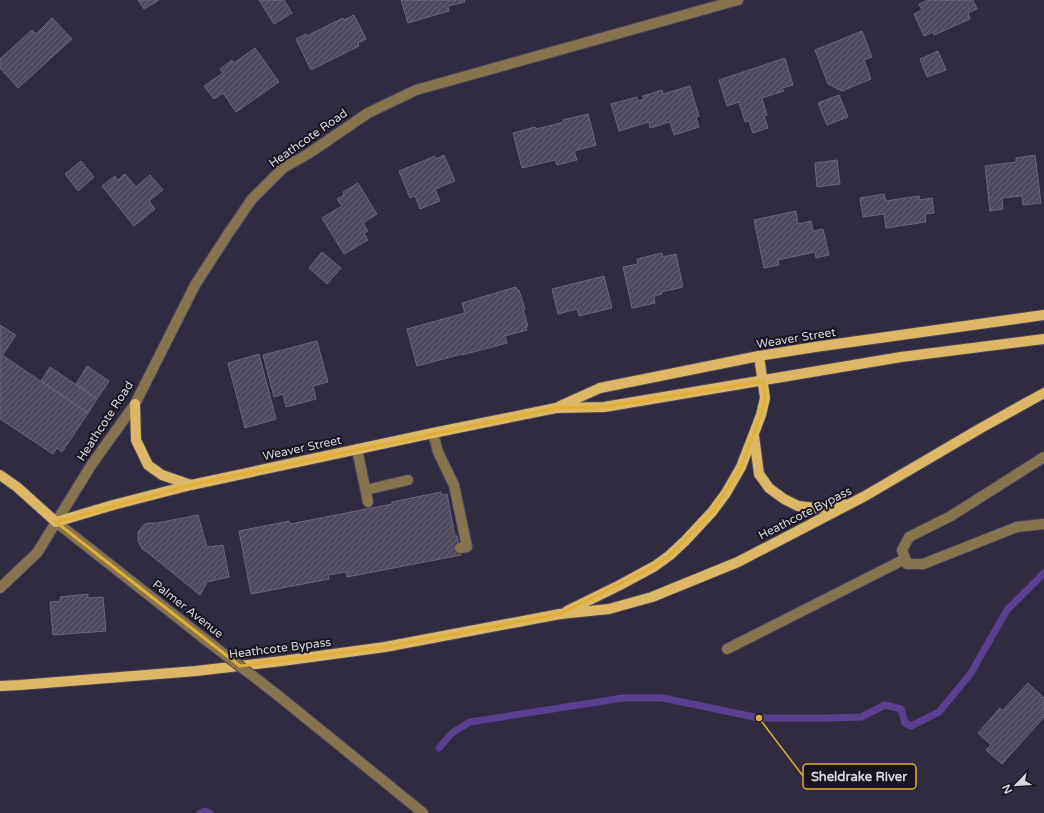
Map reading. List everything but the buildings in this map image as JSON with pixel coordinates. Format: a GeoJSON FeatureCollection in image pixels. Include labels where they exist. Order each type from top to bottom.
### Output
{"type":"FeatureCollection","features":[{"type":"Feature","properties":{"kind":"main road","name":"Weaver Street"},"geometry":{"type":"LineString","coordinates":[[556,408],[600,388],[759,356],[1044,315]]}},
{"type":"Feature","properties":{"kind":"main road","name":"Weaver Street"},"geometry":{"type":"LineString","coordinates":[[56,522],[112,505],[191,485],[556,408],[604,407],[901,357],[1044,339]]}},
{"type":"Feature","properties":{"kind":"main road","name":"Heathcote Bypass"},"geometry":{"type":"LineString","coordinates":[[560,614],[655,566],[675,550],[712,512],[726,493],[741,467],[761,415],[765,398],[759,356]]}},
{"type":"Feature","properties":{"kind":"main road","name":"Heathcote Bypass"},"geometry":{"type":"LineString","coordinates":[[0,686],[20,686],[196,671],[385,647],[560,614],[609,609],[652,597],[738,562],[865,496],[1044,393]]}},
{"type":"Feature","properties":{"kind":"main road"},"geometry":{"type":"LineString","coordinates":[[134,404],[136,440],[148,465],[162,475],[191,485]]}},
{"type":"Feature","properties":{"kind":"main road"},"geometry":{"type":"LineString","coordinates":[[754,434],[759,474],[769,488],[784,499],[798,506],[815,508],[832,506],[865,496]]}},
{"type":"Feature","properties":{"kind":"main road","name":"Palmer Avenue"},"geometry":{"type":"LineString","coordinates":[[0,476],[17,487],[56,522]]}},
{"type":"Feature","properties":{"kind":"street","name":"Heathcote Road"},"geometry":{"type":"LineString","coordinates":[[0,588],[37,553],[92,464],[134,404],[195,284],[252,199],[283,168],[308,154],[368,113],[416,90],[738,0]]}},
{"type":"Feature","properties":{"kind":"street"},"geometry":{"type":"LineString","coordinates":[[433,433],[438,452],[454,485],[467,547],[460,548]]}},
{"type":"Feature","properties":{"kind":"street"},"geometry":{"type":"LineString","coordinates":[[357,449],[368,502]]}},
{"type":"Feature","properties":{"kind":"street"},"geometry":{"type":"LineString","coordinates":[[1044,457],[951,516],[909,537],[902,550],[907,564],[924,564],[1017,527],[1044,524]]}},
{"type":"Feature","properties":{"kind":"street"},"geometry":{"type":"LineString","coordinates":[[366,490],[408,480]]}},
{"type":"Feature","properties":{"kind":"street","name":"Palmer Avenue"},"geometry":{"type":"LineString","coordinates":[[56,522],[275,693],[420,810]]}},
{"type":"Feature","properties":{"kind":"street"},"geometry":{"type":"LineString","coordinates":[[727,649],[905,559]]}},
{"type":"Feature","properties":{"kind":"highlighted area"},"geometry":{"type":"Polygon","coordinates":[[[763,381],[765,398],[761,415],[741,467],[712,512],[670,555],[655,566],[560,614],[385,647],[240,666],[56,522],[191,485],[556,408],[604,407],[763,381]]]}},
{"type":"Feature","properties":{"kind":"waterway"},"geometry":{"type":"LineString","coordinates":[[439,748],[452,733],[470,722],[623,698],[663,698],[759,718],[861,717],[885,705],[901,709],[905,723],[911,726],[939,712],[971,673],[1007,610],[1044,573]]}},
{"type":"Feature","properties":{"kind":"waterway"},"geometry":{"type":"LineString","coordinates":[[200,813],[205,811],[210,813]]}},
{"type":"Feature","properties":{"kind":"place","name":"Sheldrake River"},"geometry":{"type":"Point","coordinates":[759,718]}}]}
